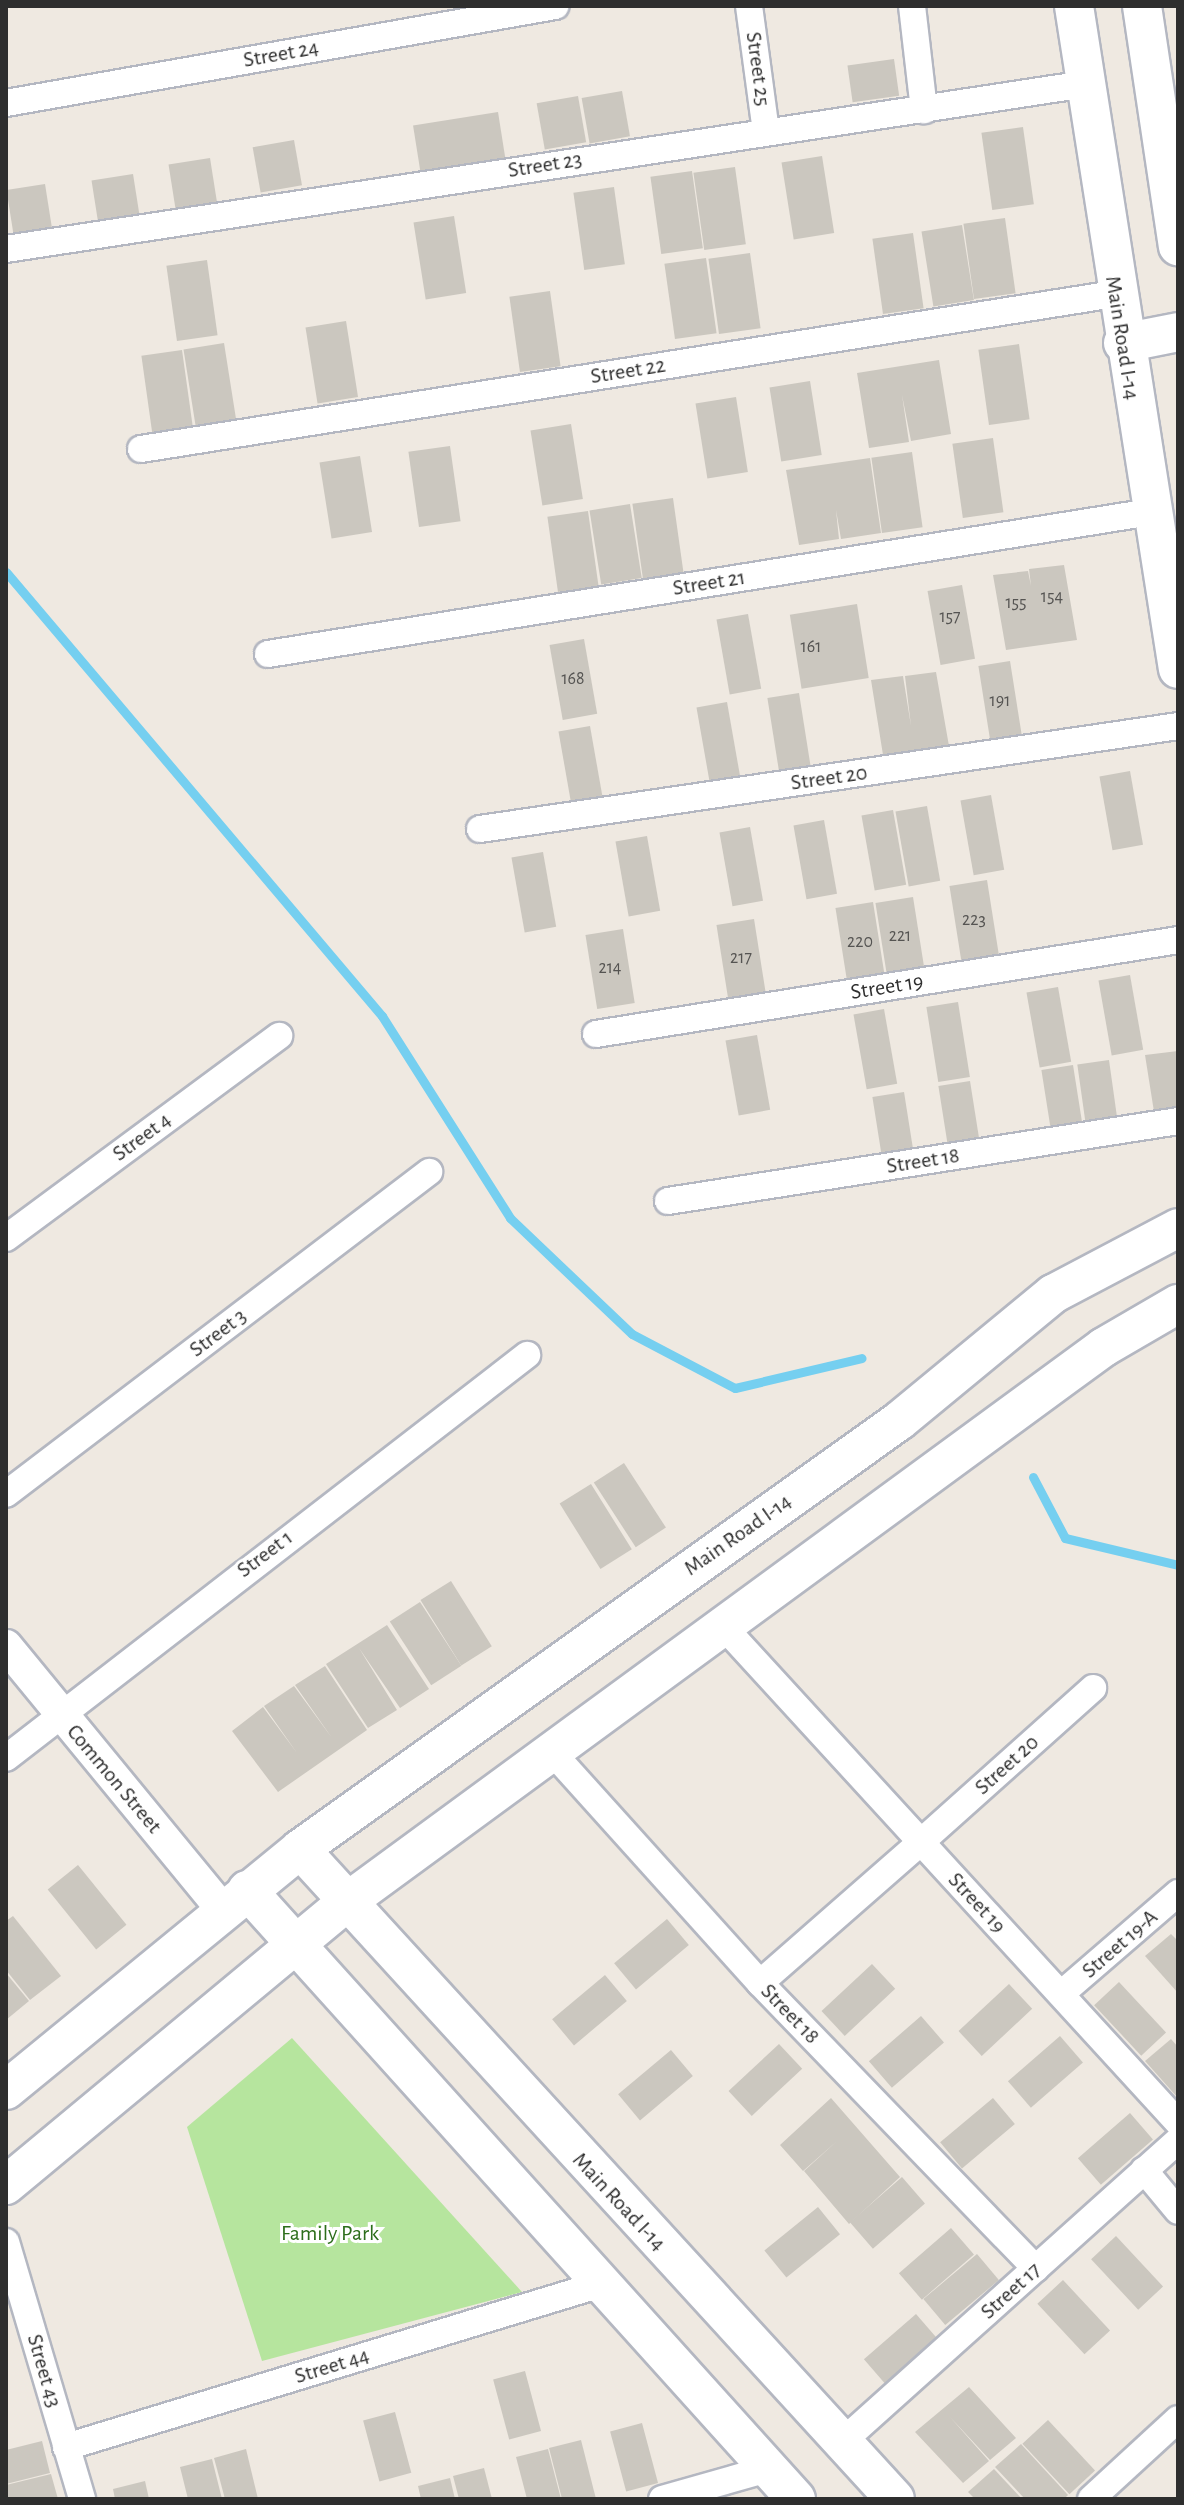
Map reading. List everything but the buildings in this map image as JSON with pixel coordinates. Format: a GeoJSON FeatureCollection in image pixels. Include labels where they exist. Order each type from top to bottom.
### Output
{"type":"FeatureCollection","features":[{"type":"Feature","properties":{"kind":"main road","name":"Main Road I-14"},"geometry":{"type":"LineString","coordinates":[[1074,6],[1114,294],[1178,669]]}},
{"type":"Feature","properties":{"kind":"main road"},"geometry":{"type":"LineString","coordinates":[[1142,6],[1178,246]]}},
{"type":"Feature","properties":{"kind":"main road"},"geometry":{"type":"LineString","coordinates":[[1123,343],[1178,332]]}},
{"type":"Feature","properties":{"kind":"main road","name":"Main Road I-14"},"geometry":{"type":"LineString","coordinates":[[6,2090],[300,1849],[899,1421],[1053,1294],[1178,1228]]}},
{"type":"Feature","properties":{"kind":"main road"},"geometry":{"type":"LineString","coordinates":[[6,2185],[344,1904],[1104,1347],[1178,1304]]}},
{"type":"Feature","properties":{"kind":"main road","name":"Main Road I-14"},"geometry":{"type":"LineString","coordinates":[[300,1849],[344,1904],[895,2499]]}},
{"type":"Feature","properties":{"kind":"main road"},"geometry":{"type":"LineString","coordinates":[[235,1900],[292,1946],[796,2499]]}},
{"type":"Feature","properties":{"kind":"street","name":"Street 24"},"geometry":{"type":"LineString","coordinates":[[6,103],[555,6]]}},
{"type":"Feature","properties":{"kind":"street","name":"Street 25"},"geometry":{"type":"LineString","coordinates":[[749,6],[766,131]]}},
{"type":"Feature","properties":{"kind":"street"},"geometry":{"type":"LineString","coordinates":[[912,6],[924,110]]}},
{"type":"Feature","properties":{"kind":"street","name":"Street 23"},"geometry":{"type":"LineString","coordinates":[[6,249],[1085,84]]}},
{"type":"Feature","properties":{"kind":"street","name":"Street 22"},"geometry":{"type":"LineString","coordinates":[[141,449],[1114,294]]}},
{"type":"Feature","properties":{"kind":"street","name":"Street 21"},"geometry":{"type":"LineString","coordinates":[[268,654],[1151,512]]}},
{"type":"Feature","properties":{"kind":"street","name":"Street 20"},"geometry":{"type":"LineString","coordinates":[[480,829],[1178,726]]}},
{"type":"Feature","properties":{"kind":"street","name":"Street 19"},"geometry":{"type":"LineString","coordinates":[[596,1034],[1178,940]]}},
{"type":"Feature","properties":{"kind":"street","name":"Street 4"},"geometry":{"type":"LineString","coordinates":[[6,1238],[279,1036]]}},
{"type":"Feature","properties":{"kind":"street","name":"Street 18"},"geometry":{"type":"LineString","coordinates":[[668,1201],[1178,1121]]}},
{"type":"Feature","properties":{"kind":"street","name":"Street 3"},"geometry":{"type":"LineString","coordinates":[[6,1494],[429,1172]]}},
{"type":"Feature","properties":{"kind":"street","name":"Street 1"},"geometry":{"type":"LineString","coordinates":[[6,1758],[527,1355]]}},
{"type":"Feature","properties":{"kind":"street","name":"Street 19"},"geometry":{"type":"LineString","coordinates":[[723,1626],[1178,2122]]}},
{"type":"Feature","properties":{"kind":"street","name":"Common Street"},"geometry":{"type":"LineString","coordinates":[[6,1646],[59,1714],[235,1900]]}},
{"type":"Feature","properties":{"kind":"street","name":"Street 20"},"geometry":{"type":"LineString","coordinates":[[921,1842],[1093,1688]]}},
{"type":"Feature","properties":{"kind":"street","name":"Street 18"},"geometry":{"type":"LineString","coordinates":[[552,1752],[760,1983],[1036,2269]]}},
{"type":"Feature","properties":{"kind":"street"},"geometry":{"type":"LineString","coordinates":[[760,1983],[921,1842]]}},
{"type":"Feature","properties":{"kind":"street","name":"Street 19-A"},"geometry":{"type":"LineString","coordinates":[[1061,1994],[1178,1893]]}},
{"type":"Feature","properties":{"kind":"street","name":"Street 17"},"geometry":{"type":"LineString","coordinates":[[842,2442],[1178,2140]]}},
{"type":"Feature","properties":{"kind":"street"},"geometry":{"type":"LineString","coordinates":[[1144,2170],[1178,2211]]}},
{"type":"Feature","properties":{"kind":"street","name":"Street 43"},"geometry":{"type":"LineString","coordinates":[[6,2242],[82,2499]]}},
{"type":"Feature","properties":{"kind":"street","name":"Street 44"},"geometry":{"type":"LineString","coordinates":[[66,2447],[598,2285]]}},
{"type":"Feature","properties":{"kind":"street"},"geometry":{"type":"LineString","coordinates":[[1091,2499],[1178,2419]]}},
{"type":"Feature","properties":{"kind":"street"},"geometry":{"type":"LineString","coordinates":[[662,2499],[768,2469]]}},
{"type":"Feature","properties":{"kind":"green space","name":"Family Park"},"geometry":{"type":"Polygon","coordinates":[[[292,2038],[522,2292],[262,2361],[187,2127],[292,2038]]]}},
{"type":"Feature","properties":{"kind":"waterway"},"geometry":{"type":"LineString","coordinates":[[6,572],[382,1016],[510,1218],[632,1334],[735,1388],[862,1358]]}},
{"type":"Feature","properties":{"kind":"waterway"},"geometry":{"type":"LineString","coordinates":[[1033,1477],[1065,1538],[1178,1565]]}}]}
